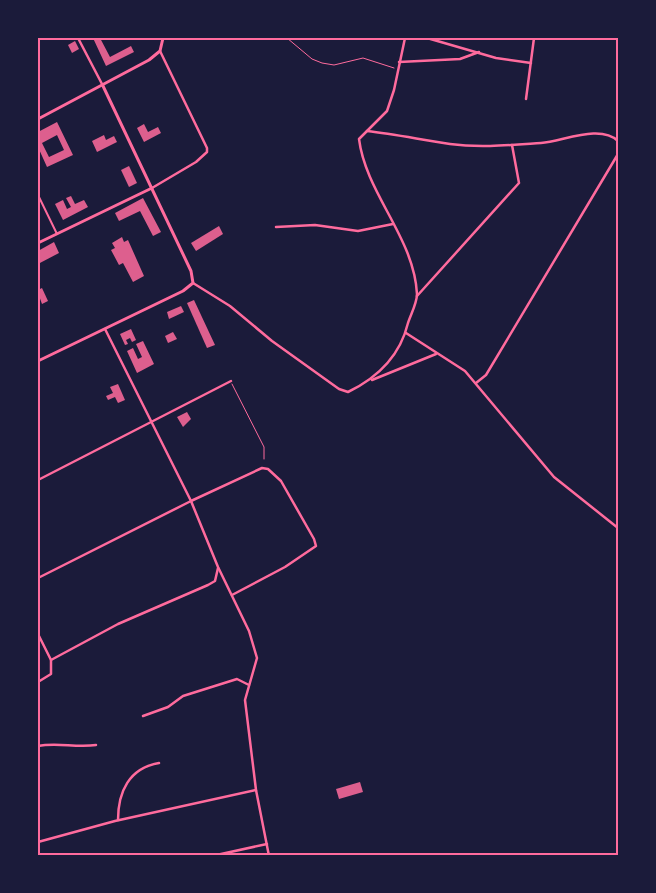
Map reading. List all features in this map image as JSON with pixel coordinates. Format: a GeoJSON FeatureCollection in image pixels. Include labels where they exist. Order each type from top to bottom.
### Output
{"type":"FeatureCollection","features":[{"type":"Feature","properties":{"kind":"main road"},"geometry":{"type":"LineString","coordinates":[[38,119],[149,60],[160,51],[162,38]]}},
{"type":"Feature","properties":{"kind":"main road"},"geometry":{"type":"LineString","coordinates":[[38,361],[183,291],[193,284],[191,270],[103,86]]}},
{"type":"Feature","properties":{"kind":"main road"},"geometry":{"type":"LineString","coordinates":[[38,243],[152,188]]}},
{"type":"Feature","properties":{"kind":"street"},"geometry":{"type":"LineString","coordinates":[[78,38],[103,86]]}},
{"type":"Feature","properties":{"kind":"street"},"geometry":{"type":"LineString","coordinates":[[371,381],[397,351],[406,333],[417,296],[414,274],[393,224],[368,178],[361,157],[359,139],[387,111],[394,90],[405,38]]}},
{"type":"Feature","properties":{"kind":"street"},"geometry":{"type":"LineString","coordinates":[[427,38],[496,58],[530,63]]}},
{"type":"Feature","properties":{"kind":"street"},"geometry":{"type":"LineString","coordinates":[[526,99],[534,38]]}},
{"type":"Feature","properties":{"kind":"street"},"geometry":{"type":"LineString","coordinates":[[152,188],[204,156],[207,148],[160,51]]}},
{"type":"Feature","properties":{"kind":"street"},"geometry":{"type":"LineString","coordinates":[[399,62],[460,59],[479,52]]}},
{"type":"Feature","properties":{"kind":"street"},"geometry":{"type":"LineString","coordinates":[[367,131],[404,135],[451,144],[544,143],[602,134],[613,136],[618,141]]}},
{"type":"Feature","properties":{"kind":"street"},"geometry":{"type":"LineString","coordinates":[[417,296],[519,184],[512,144]]}},
{"type":"Feature","properties":{"kind":"street"},"geometry":{"type":"LineString","coordinates":[[476,383],[486,375],[618,154]]}},
{"type":"Feature","properties":{"kind":"street"},"geometry":{"type":"LineString","coordinates":[[38,195],[57,234]]}},
{"type":"Feature","properties":{"kind":"street"},"geometry":{"type":"LineString","coordinates":[[276,227],[315,225],[358,231],[393,224]]}},
{"type":"Feature","properties":{"kind":"street"},"geometry":{"type":"LineString","coordinates":[[193,284],[230,306],[272,341],[339,389],[348,392],[436,354]]}},
{"type":"Feature","properties":{"kind":"street"},"geometry":{"type":"LineString","coordinates":[[105,329],[191,501],[218,567],[249,631],[257,658],[245,700],[256,790],[269,856]]}},
{"type":"Feature","properties":{"kind":"street"},"geometry":{"type":"LineString","coordinates":[[406,333],[465,371],[554,476],[618,528]]}},
{"type":"Feature","properties":{"kind":"street"},"geometry":{"type":"LineString","coordinates":[[38,480],[230,381]]}},
{"type":"Feature","properties":{"kind":"street"},"geometry":{"type":"LineString","coordinates":[[38,578],[191,501],[262,468],[268,468],[281,480],[316,546],[272,575],[232,595]]}},
{"type":"Feature","properties":{"kind":"street"},"geometry":{"type":"LineString","coordinates":[[51,660],[118,624],[215,582],[218,567]]}},
{"type":"Feature","properties":{"kind":"street"},"geometry":{"type":"LineString","coordinates":[[38,634],[51,660],[51,674],[38,682]]}},
{"type":"Feature","properties":{"kind":"street"},"geometry":{"type":"LineString","coordinates":[[143,716],[168,707],[184,696],[237,679],[249,685]]}},
{"type":"Feature","properties":{"kind":"street"},"geometry":{"type":"LineString","coordinates":[[38,746],[47,744],[85,747],[96,744]]}},
{"type":"Feature","properties":{"kind":"street"},"geometry":{"type":"LineString","coordinates":[[118,820],[118,804],[122,790],[140,768],[159,763]]}},
{"type":"Feature","properties":{"kind":"street"},"geometry":{"type":"LineString","coordinates":[[38,842],[118,820],[256,790]]}},
{"type":"Feature","properties":{"kind":"street"},"geometry":{"type":"LineString","coordinates":[[212,856],[267,844]]}},
{"type":"Feature","properties":{"kind":"path"},"geometry":{"type":"LineString","coordinates":[[287,38],[312,59],[322,64],[334,65],[363,58],[397,69]]}},
{"type":"Feature","properties":{"kind":"path"},"geometry":{"type":"LineString","coordinates":[[230,381],[262,441],[264,459]]}},
{"type":"Feature","properties":{"kind":"building"},"geometry":{"type":"Polygon","coordinates":[[[93,38],[100,38],[110,57],[131,46],[134,52],[106,66],[93,38]]]}},
{"type":"Feature","properties":{"kind":"building"},"geometry":{"type":"Polygon","coordinates":[[[75,41],[79,49],[72,53],[68,45],[75,41]]]}},
{"type":"Feature","properties":{"kind":"building"},"geometry":{"type":"Polygon","coordinates":[[[57,122],[73,155],[47,167],[38,147],[38,132],[57,122]],[[57,135],[42,143],[49,157],[64,150],[57,135]]]}},
{"type":"Feature","properties":{"kind":"building"},"geometry":{"type":"Polygon","coordinates":[[[144,124],[148,132],[158,127],[161,133],[144,142],[137,128],[144,124]]]}},
{"type":"Feature","properties":{"kind":"building"},"geometry":{"type":"Polygon","coordinates":[[[104,135],[106,140],[114,136],[117,142],[97,152],[92,141],[104,135]]]}},
{"type":"Feature","properties":{"kind":"building"},"geometry":{"type":"Polygon","coordinates":[[[129,166],[137,183],[129,187],[121,170],[129,166]]]}},
{"type":"Feature","properties":{"kind":"building"},"geometry":{"type":"Polygon","coordinates":[[[71,196],[75,204],[84,200],[88,207],[63,220],[55,204],[63,200],[67,209],[71,207],[66,198],[71,196]]]}},
{"type":"Feature","properties":{"kind":"building"},"geometry":{"type":"Polygon","coordinates":[[[143,198],[161,232],[153,236],[140,211],[119,221],[115,213],[143,198]]]}},
{"type":"Feature","properties":{"kind":"building"},"geometry":{"type":"Polygon","coordinates":[[[219,226],[223,234],[196,251],[191,243],[219,226]]]}},
{"type":"Feature","properties":{"kind":"building"},"geometry":{"type":"Polygon","coordinates":[[[122,237],[124,242],[128,240],[144,276],[133,282],[123,263],[119,265],[111,250],[115,248],[112,243],[122,237]]]}},
{"type":"Feature","properties":{"kind":"building"},"geometry":{"type":"Polygon","coordinates":[[[54,242],[59,253],[38,264],[38,251],[54,242]]]}},
{"type":"Feature","properties":{"kind":"building"},"geometry":{"type":"Polygon","coordinates":[[[42,288],[48,301],[42,304],[38,290],[42,288]]]}},
{"type":"Feature","properties":{"kind":"building"},"geometry":{"type":"Polygon","coordinates":[[[194,300],[215,345],[207,348],[187,303],[194,300]]]}},
{"type":"Feature","properties":{"kind":"building"},"geometry":{"type":"Polygon","coordinates":[[[181,306],[184,312],[169,319],[167,312],[181,306]]]}},
{"type":"Feature","properties":{"kind":"building"},"geometry":{"type":"Polygon","coordinates":[[[131,329],[136,340],[132,342],[130,338],[126,340],[128,344],[125,345],[120,334],[131,329]]]}},
{"type":"Feature","properties":{"kind":"building"},"geometry":{"type":"Polygon","coordinates":[[[173,332],[177,339],[168,343],[165,336],[173,332]]]}},
{"type":"Feature","properties":{"kind":"building"},"geometry":{"type":"Polygon","coordinates":[[[143,341],[154,364],[137,373],[127,351],[133,348],[138,359],[142,357],[136,344],[143,341]]]}},
{"type":"Feature","properties":{"kind":"building"},"geometry":{"type":"Polygon","coordinates":[[[118,384],[125,400],[118,403],[115,397],[108,400],[106,396],[113,393],[110,387],[118,384]]]}},
{"type":"Feature","properties":{"kind":"building"},"geometry":{"type":"Polygon","coordinates":[[[187,412],[191,419],[183,427],[177,417],[187,412]]]}},
{"type":"Feature","properties":{"kind":"building"},"geometry":{"type":"Polygon","coordinates":[[[360,782],[363,792],[339,799],[336,789],[360,782]]]}}]}
